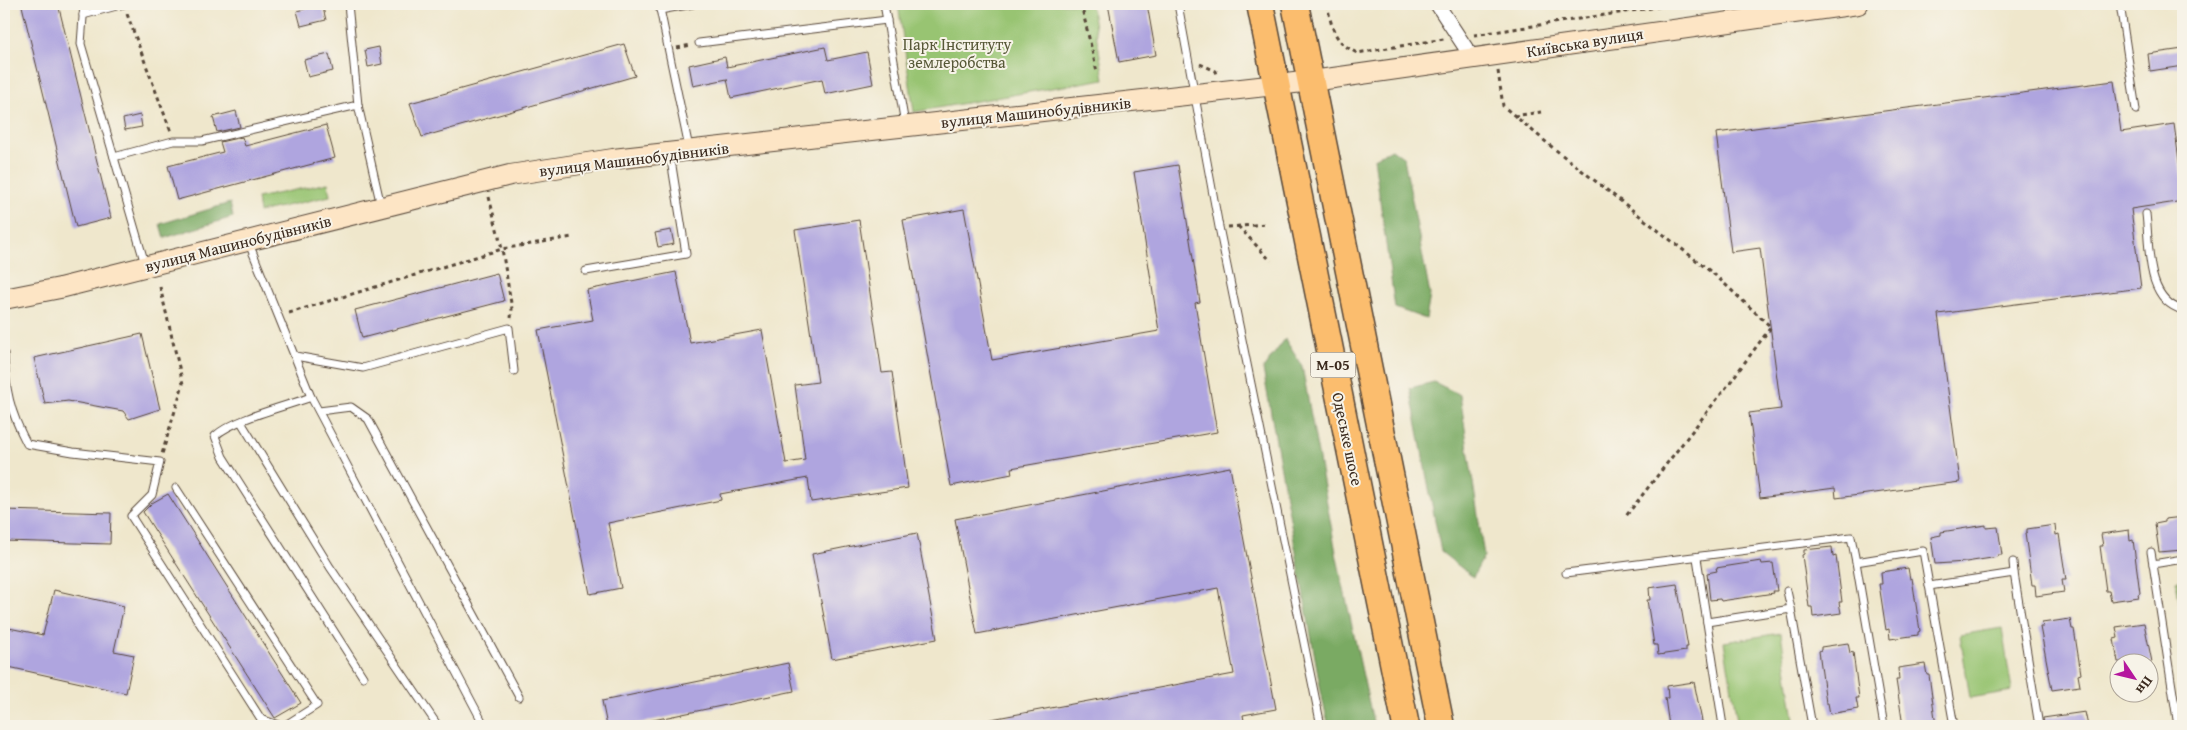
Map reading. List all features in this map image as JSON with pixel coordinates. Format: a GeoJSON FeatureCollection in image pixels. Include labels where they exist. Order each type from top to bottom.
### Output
{"type":"FeatureCollection","features":[{"type":"Feature","properties":{"kind":"highway","name":"Одеське шосе"},"geometry":{"type":"LineString","coordinates":[[1260,4],[1406,726]]}},
{"type":"Feature","properties":{"kind":"highway","name":"Одеське шосе"},"geometry":{"type":"LineString","coordinates":[[1295,4],[1441,726]]}},
{"type":"Feature","properties":{"kind":"street"},"geometry":{"type":"LineString","coordinates":[[1437,4],[1473,59]]}},
{"type":"Feature","properties":{"kind":"street","name":"Київська вулиця"},"geometry":{"type":"LineString","coordinates":[[1276,86],[1473,59],[1774,12],[1858,4]]}},
{"type":"Feature","properties":{"kind":"street","name":"вулиця Машинобудівників"},"geometry":{"type":"LineString","coordinates":[[4,299],[60,288],[146,267],[381,206],[510,175],[614,159],[1276,86]]}},
{"type":"Feature","properties":{"kind":"lane"},"geometry":{"type":"LineString","coordinates":[[84,4],[81,44],[146,267]]}},
{"type":"Feature","properties":{"kind":"lane"},"geometry":{"type":"LineString","coordinates":[[83,15],[124,4]]}},
{"type":"Feature","properties":{"kind":"lane"},"geometry":{"type":"LineString","coordinates":[[348,4],[358,105],[381,206]]}},
{"type":"Feature","properties":{"kind":"lane"},"geometry":{"type":"LineString","coordinates":[[690,151],[660,7],[693,4]]}},
{"type":"Feature","properties":{"kind":"lane"},"geometry":{"type":"LineString","coordinates":[[1178,4],[1219,227],[1321,726]]}},
{"type":"Feature","properties":{"kind":"lane"},"geometry":{"type":"LineString","coordinates":[[2120,4],[2136,110]]}},
{"type":"Feature","properties":{"kind":"lane"},"geometry":{"type":"LineString","coordinates":[[884,6],[906,127]]}},
{"type":"Feature","properties":{"kind":"lane"},"geometry":{"type":"LineString","coordinates":[[699,43],[887,20]]}},
{"type":"Feature","properties":{"kind":"lane"},"geometry":{"type":"LineString","coordinates":[[114,157],[174,140],[202,141],[358,105]]}},
{"type":"Feature","properties":{"kind":"lane"},"geometry":{"type":"LineString","coordinates":[[586,271],[686,254],[672,166]]}},
{"type":"Feature","properties":{"kind":"lane"},"geometry":{"type":"LineString","coordinates":[[2146,214],[2154,285],[2160,296],[2171,307],[2183,310]]}},
{"type":"Feature","properties":{"kind":"lane"},"geometry":{"type":"LineString","coordinates":[[248,241],[311,397],[483,723]]}},
{"type":"Feature","properties":{"kind":"lane"},"geometry":{"type":"LineString","coordinates":[[4,299],[4,307]]}},
{"type":"Feature","properties":{"kind":"lane"},"geometry":{"type":"LineString","coordinates":[[295,356],[363,368],[509,328],[514,371]]}},
{"type":"Feature","properties":{"kind":"lane"},"geometry":{"type":"LineString","coordinates":[[4,353],[5,382],[13,418],[27,444],[73,452],[160,462],[152,495],[131,516],[261,719],[283,726],[318,705],[176,488]]}},
{"type":"Feature","properties":{"kind":"lane"},"geometry":{"type":"LineString","coordinates":[[311,397],[241,422],[222,430],[216,436],[223,457],[363,677]]}},
{"type":"Feature","properties":{"kind":"lane"},"geometry":{"type":"LineString","coordinates":[[318,411],[351,407],[368,419],[519,697]]}},
{"type":"Feature","properties":{"kind":"lane"},"geometry":{"type":"LineString","coordinates":[[241,422],[330,567],[438,726]]}},
{"type":"Feature","properties":{"kind":"lane"},"geometry":{"type":"LineString","coordinates":[[1566,573],[1697,558],[1851,536],[1884,726]]}},
{"type":"Feature","properties":{"kind":"lane"},"geometry":{"type":"LineString","coordinates":[[1856,562],[1923,551],[1954,726]]}},
{"type":"Feature","properties":{"kind":"lane"},"geometry":{"type":"LineString","coordinates":[[2151,552],[2178,726]]}},
{"type":"Feature","properties":{"kind":"lane"},"geometry":{"type":"LineString","coordinates":[[1697,558],[1723,726]]}},
{"type":"Feature","properties":{"kind":"lane"},"geometry":{"type":"LineString","coordinates":[[2153,564],[2183,559]]}},
{"type":"Feature","properties":{"kind":"lane"},"geometry":{"type":"LineString","coordinates":[[2013,562],[2039,726]]}},
{"type":"Feature","properties":{"kind":"lane"},"geometry":{"type":"LineString","coordinates":[[1929,586],[2014,573]]}},
{"type":"Feature","properties":{"kind":"lane"},"geometry":{"type":"LineString","coordinates":[[1787,591],[1812,726]]}},
{"type":"Feature","properties":{"kind":"lane"},"geometry":{"type":"LineString","coordinates":[[1707,622],[1791,609]]}},
{"type":"Feature","properties":{"kind":"path"},"geometry":{"type":"LineString","coordinates":[[124,4],[174,140]]}},
{"type":"Feature","properties":{"kind":"path"},"geometry":{"type":"LineString","coordinates":[[884,6],[952,4]]}},
{"type":"Feature","properties":{"kind":"path"},"geometry":{"type":"LineString","coordinates":[[1081,4],[1097,72]]}},
{"type":"Feature","properties":{"kind":"path"},"geometry":{"type":"LineString","coordinates":[[1327,4],[1332,32],[1346,48],[1357,53],[1677,4]]}},
{"type":"Feature","properties":{"kind":"path"},"geometry":{"type":"LineString","coordinates":[[669,50],[699,43]]}},
{"type":"Feature","properties":{"kind":"path"},"geometry":{"type":"LineString","coordinates":[[1498,71],[1503,106],[1715,274],[1771,327],[1626,516]]}},
{"type":"Feature","properties":{"kind":"path"},"geometry":{"type":"LineString","coordinates":[[1514,116],[1541,112]]}},
{"type":"Feature","properties":{"kind":"path"},"geometry":{"type":"LineString","coordinates":[[489,196],[502,249],[512,309],[509,328]]}},
{"type":"Feature","properties":{"kind":"path"},"geometry":{"type":"LineString","coordinates":[[1219,227],[1267,224]]}},
{"type":"Feature","properties":{"kind":"path"},"geometry":{"type":"LineString","coordinates":[[1238,226],[1271,261]]}},
{"type":"Feature","properties":{"kind":"path"},"geometry":{"type":"LineString","coordinates":[[279,316],[502,249],[572,237]]}},
{"type":"Feature","properties":{"kind":"path"},"geometry":{"type":"LineString","coordinates":[[160,287],[183,384],[160,462]]}},
{"type":"Feature","properties":{"kind":"green space","name":"Парк Інституту землеробства"},"geometry":{"type":"Polygon","coordinates":[[[898,4],[1091,4],[1104,79],[914,112],[898,4]]]}},
{"type":"Feature","properties":{"kind":"green space"},"geometry":{"type":"Polygon","coordinates":[[[1392,149],[1404,158],[1430,295],[1426,319],[1395,308],[1374,158],[1392,149]]]}},
{"type":"Feature","properties":{"kind":"green space"},"geometry":{"type":"Polygon","coordinates":[[[328,183],[330,196],[259,212],[257,198],[328,183]]]}},
{"type":"Feature","properties":{"kind":"green space"},"geometry":{"type":"Polygon","coordinates":[[[230,203],[233,217],[164,238],[160,224],[230,203]]]}},
{"type":"Feature","properties":{"kind":"green space"},"geometry":{"type":"Polygon","coordinates":[[[1285,339],[1302,366],[1337,558],[1374,726],[1329,726],[1323,702],[1263,369],[1285,339]]]}},
{"type":"Feature","properties":{"kind":"green space"},"geometry":{"type":"Polygon","coordinates":[[[1434,382],[1460,395],[1484,556],[1473,577],[1441,552],[1410,388],[1434,382]]]}},
{"type":"Feature","properties":{"kind":"green space"},"geometry":{"type":"Polygon","coordinates":[[[2183,580],[2183,625],[2176,581],[2183,580]]]}},
{"type":"Feature","properties":{"kind":"green space"},"geometry":{"type":"Polygon","coordinates":[[[2002,628],[2012,691],[1970,698],[1960,635],[2002,628]]]}},
{"type":"Feature","properties":{"kind":"green space"},"geometry":{"type":"Polygon","coordinates":[[[1781,633],[1795,726],[1738,726],[1724,642],[1781,633]]]}},
{"type":"Feature","properties":{"kind":"building"},"geometry":{"type":"Polygon","coordinates":[[[30,4],[58,4],[111,218],[76,227],[22,6],[30,4]]]}},
{"type":"Feature","properties":{"kind":"building"},"geometry":{"type":"Polygon","coordinates":[[[322,4],[326,20],[301,26],[297,11],[322,4]]]}},
{"type":"Feature","properties":{"kind":"building"},"geometry":{"type":"Polygon","coordinates":[[[1108,4],[1147,4],[1156,55],[1119,62],[1108,4]]]}},
{"type":"Feature","properties":{"kind":"building"},"geometry":{"type":"Polygon","coordinates":[[[624,44],[635,76],[422,137],[410,103],[624,44]]]}},
{"type":"Feature","properties":{"kind":"building"},"geometry":{"type":"Polygon","coordinates":[[[379,47],[382,64],[368,67],[365,50],[379,47]]]}},
{"type":"Feature","properties":{"kind":"building"},"geometry":{"type":"Polygon","coordinates":[[[825,47],[828,60],[867,52],[873,84],[825,94],[822,79],[731,98],[727,79],[693,86],[689,65],[725,57],[727,67],[825,47]]]}},
{"type":"Feature","properties":{"kind":"building"},"geometry":{"type":"Polygon","coordinates":[[[2183,49],[2183,66],[2150,71],[2148,54],[2183,49]]]}},
{"type":"Feature","properties":{"kind":"building"},"geometry":{"type":"Polygon","coordinates":[[[329,54],[333,71],[308,77],[304,60],[329,54]]]}},
{"type":"Feature","properties":{"kind":"building"},"geometry":{"type":"Polygon","coordinates":[[[2114,81],[2121,132],[2174,124],[2183,190],[2183,201],[2131,209],[2141,288],[1938,314],[1960,482],[1836,498],[1835,488],[1760,498],[1749,413],[1781,409],[1760,248],[1731,252],[1716,133],[2114,81]]]}},
{"type":"Feature","properties":{"kind":"building"},"geometry":{"type":"Polygon","coordinates":[[[236,111],[240,127],[217,132],[213,117],[236,111]]]}},
{"type":"Feature","properties":{"kind":"building"},"geometry":{"type":"Polygon","coordinates":[[[140,115],[142,127],[125,130],[123,119],[140,115]]]}},
{"type":"Feature","properties":{"kind":"building"},"geometry":{"type":"Polygon","coordinates":[[[326,125],[335,158],[177,200],[168,166],[223,152],[220,142],[242,137],[245,146],[326,125]]]}},
{"type":"Feature","properties":{"kind":"building"},"geometry":{"type":"Polygon","coordinates":[[[1178,165],[1200,302],[1195,303],[1217,432],[1011,468],[1012,474],[951,486],[903,220],[964,209],[992,360],[1159,331],[1134,172],[1178,165]]]}},
{"type":"Feature","properties":{"kind":"building"},"geometry":{"type":"Polygon","coordinates":[[[859,220],[882,373],[892,372],[908,488],[811,502],[808,478],[720,494],[721,500],[608,523],[621,588],[590,594],[538,330],[593,320],[587,290],[676,272],[690,343],[762,330],[786,463],[805,460],[795,385],[818,382],[795,230],[859,220]]]}},
{"type":"Feature","properties":{"kind":"building"},"geometry":{"type":"Polygon","coordinates":[[[671,230],[674,244],[658,247],[655,233],[671,230]]]}},
{"type":"Feature","properties":{"kind":"building"},"geometry":{"type":"Polygon","coordinates":[[[497,273],[504,301],[362,338],[355,310],[497,273]]]}},
{"type":"Feature","properties":{"kind":"building"},"geometry":{"type":"Polygon","coordinates":[[[142,334],[160,409],[129,419],[123,411],[68,401],[45,404],[34,358],[142,334]]]}},
{"type":"Feature","properties":{"kind":"building"},"geometry":{"type":"Polygon","coordinates":[[[1230,467],[1276,709],[1243,715],[1245,726],[987,726],[986,720],[1234,674],[1218,588],[977,634],[955,519],[1230,467]]]}},
{"type":"Feature","properties":{"kind":"building"},"geometry":{"type":"Polygon","coordinates":[[[168,494],[301,703],[275,718],[143,512],[152,503],[168,494]]]}},
{"type":"Feature","properties":{"kind":"building"},"geometry":{"type":"Polygon","coordinates":[[[4,510],[111,513],[110,544],[4,541],[4,510]]]}},
{"type":"Feature","properties":{"kind":"building"},"geometry":{"type":"Polygon","coordinates":[[[2183,517],[2183,550],[2159,552],[2155,524],[2165,522],[2165,519],[2183,517]]]}},
{"type":"Feature","properties":{"kind":"building"},"geometry":{"type":"Polygon","coordinates":[[[1986,525],[1986,528],[1998,527],[2002,555],[1966,562],[1935,564],[1931,537],[1941,535],[1941,532],[1986,525]]]}},
{"type":"Feature","properties":{"kind":"building"},"geometry":{"type":"Polygon","coordinates":[[[2055,525],[2056,535],[2059,534],[2066,580],[2062,580],[2064,592],[2036,596],[2035,585],[2032,585],[2025,533],[2027,529],[2055,525]]]}},
{"type":"Feature","properties":{"kind":"building"},"geometry":{"type":"Polygon","coordinates":[[[2129,530],[2130,541],[2133,540],[2139,597],[2111,601],[2109,591],[2106,591],[2100,546],[2103,546],[2101,534],[2129,530]]]}},
{"type":"Feature","properties":{"kind":"building"},"geometry":{"type":"Polygon","coordinates":[[[917,533],[937,639],[832,659],[812,554],[917,533]]]}},
{"type":"Feature","properties":{"kind":"building"},"geometry":{"type":"Polygon","coordinates":[[[1832,547],[1833,557],[1836,556],[1842,602],[1839,602],[1841,613],[1813,617],[1812,607],[1809,607],[1802,555],[1804,550],[1832,547]]]}},
{"type":"Feature","properties":{"kind":"building"},"geometry":{"type":"Polygon","coordinates":[[[1761,561],[1762,564],[1773,563],[1777,591],[1721,601],[1720,599],[1710,600],[1707,573],[1717,571],[1716,568],[1761,561]]]}},
{"type":"Feature","properties":{"kind":"building"},"geometry":{"type":"Polygon","coordinates":[[[1908,568],[1910,579],[1912,578],[1920,631],[1918,635],[1890,639],[1889,629],[1886,630],[1879,584],[1882,584],[1881,572],[1908,568]]]}},
{"type":"Feature","properties":{"kind":"building"},"geometry":{"type":"Polygon","coordinates":[[[1677,584],[1688,647],[1686,647],[1686,651],[1658,655],[1657,645],[1654,645],[1647,600],[1650,600],[1649,588],[1677,584]]]}},
{"type":"Feature","properties":{"kind":"building"},"geometry":{"type":"Polygon","coordinates":[[[54,590],[124,606],[114,651],[134,655],[126,693],[4,666],[4,627],[43,635],[54,590]]]}},
{"type":"Feature","properties":{"kind":"building"},"geometry":{"type":"Polygon","coordinates":[[[2070,619],[2072,629],[2074,629],[2081,674],[2078,675],[2080,686],[2052,690],[2040,627],[2043,627],[2042,623],[2070,619]]]}},
{"type":"Feature","properties":{"kind":"building"},"geometry":{"type":"Polygon","coordinates":[[[2144,623],[2150,652],[2116,652],[2114,639],[2118,638],[2116,627],[2144,623]]]}},
{"type":"Feature","properties":{"kind":"building"},"geometry":{"type":"Polygon","coordinates":[[[1848,643],[1850,653],[1853,652],[1859,698],[1856,698],[1858,709],[1830,714],[1828,703],[1826,703],[1819,651],[1821,647],[1848,643]]]}},
{"type":"Feature","properties":{"kind":"building"},"geometry":{"type":"Polygon","coordinates":[[[788,663],[794,691],[634,724],[635,726],[607,726],[602,701],[788,663]]]}},
{"type":"Feature","properties":{"kind":"building"},"geometry":{"type":"Polygon","coordinates":[[[1925,664],[1927,675],[1929,675],[1936,726],[1903,726],[1896,680],[1899,680],[1898,668],[1925,664]]]}},
{"type":"Feature","properties":{"kind":"building"},"geometry":{"type":"Polygon","coordinates":[[[1694,682],[1703,726],[1669,726],[1665,698],[1668,698],[1667,686],[1694,682]]]}},
{"type":"Feature","properties":{"kind":"building"},"geometry":{"type":"Polygon","coordinates":[[[2085,712],[2088,726],[2044,726],[2043,718],[2085,712]]]}}]}
